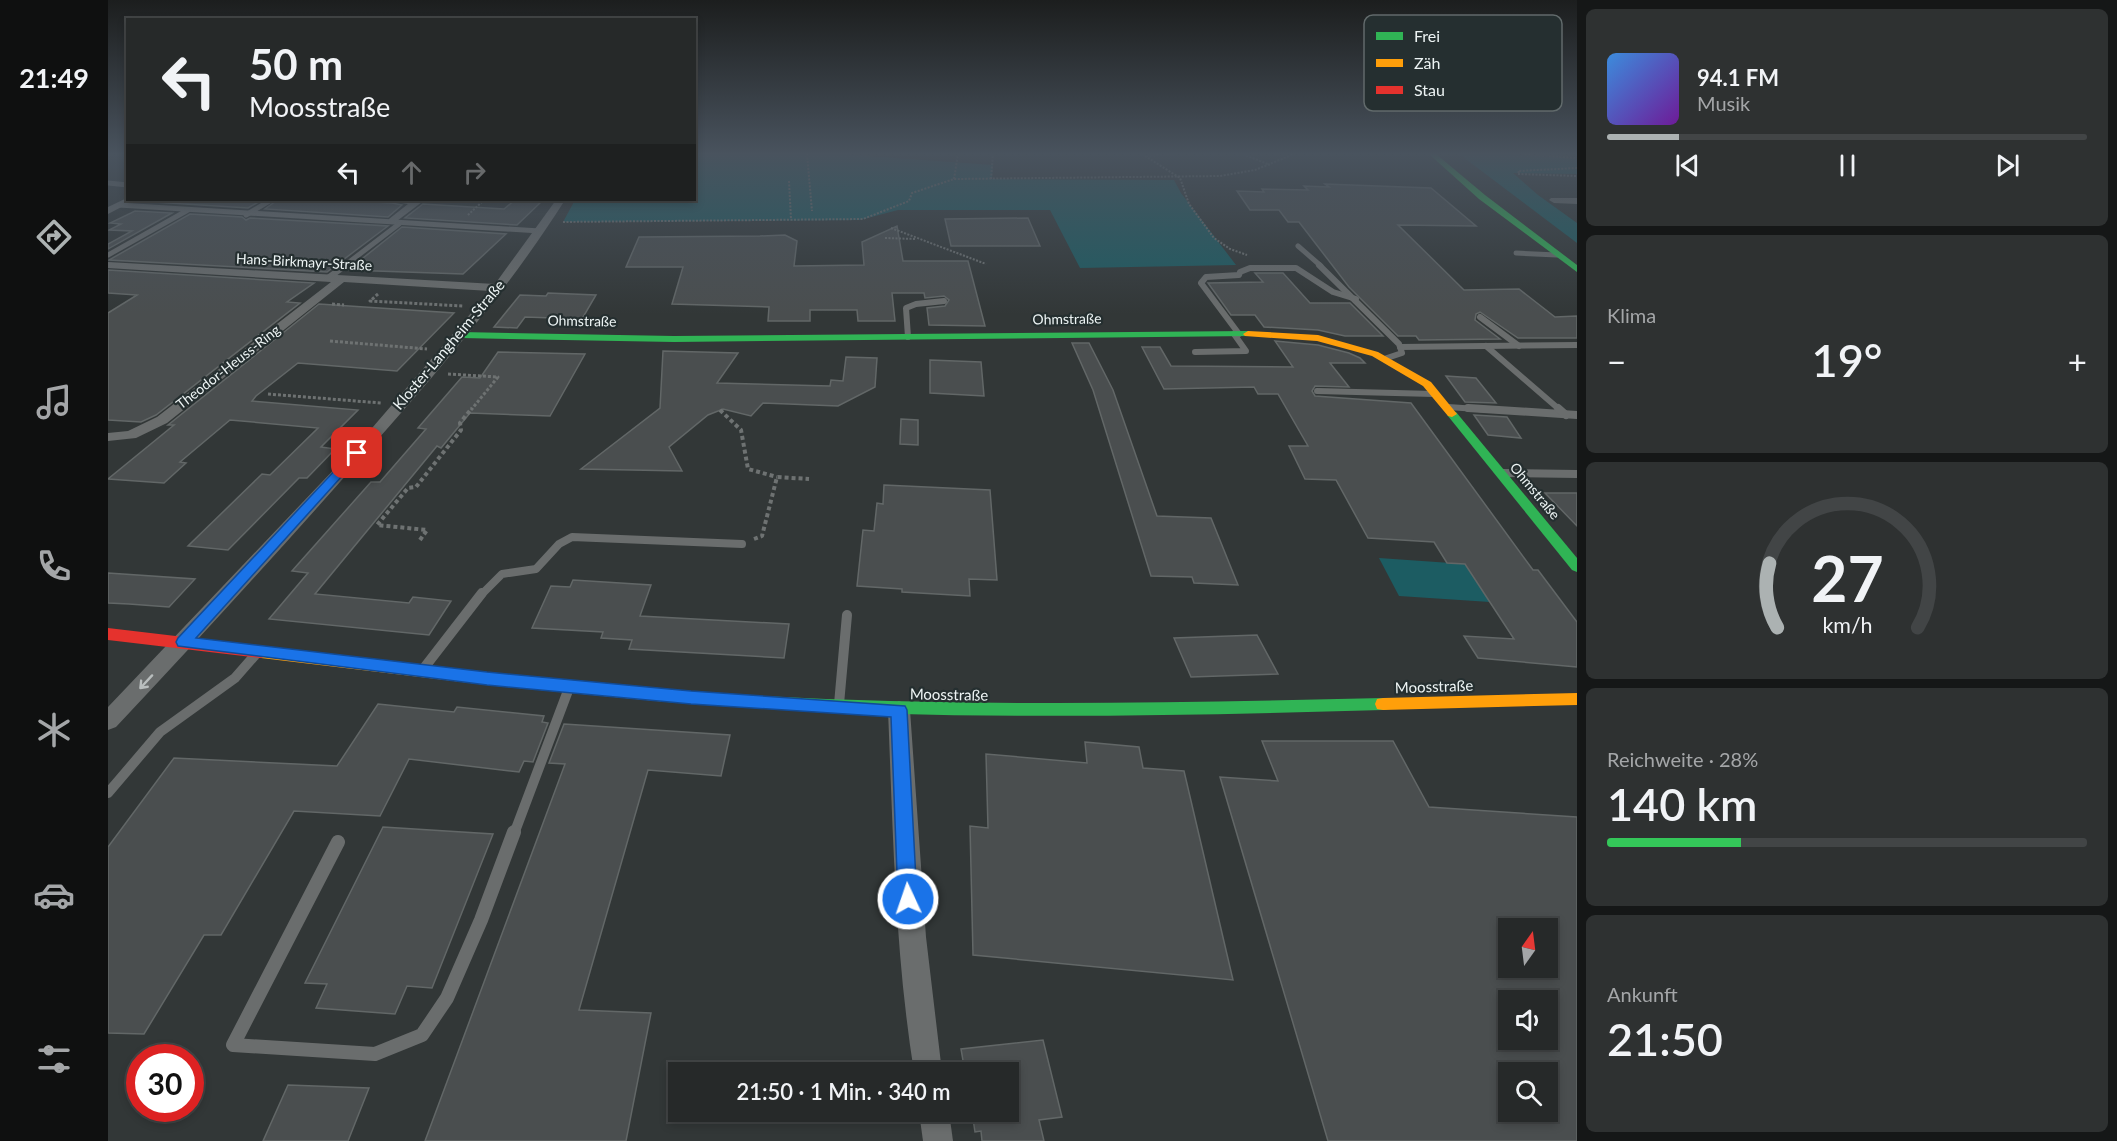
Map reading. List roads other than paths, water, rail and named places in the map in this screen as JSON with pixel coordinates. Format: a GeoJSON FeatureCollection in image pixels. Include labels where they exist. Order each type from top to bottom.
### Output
{"type":"FeatureCollection","features":[{"type":"Feature","properties":{"kind":"street"},"geometry":{"type":"LineString","coordinates":[[394,223],[411,207]]}},
{"type":"Feature","properties":{"kind":"street","name":"Kloster-Langheim-Straße"},"geometry":{"type":"LineString","coordinates":[[108,721],[429,372],[482,308],[555,207]]}},
{"type":"Feature","properties":{"kind":"street"},"geometry":{"type":"LineString","coordinates":[[1495,207],[1577,269]]}},
{"type":"Feature","properties":{"kind":"street"},"geometry":{"type":"LineString","coordinates":[[1506,207],[1577,260]]}},
{"type":"Feature","properties":{"kind":"street","name":"Hans-Birkmayr-Straße"},"geometry":{"type":"LineString","coordinates":[[108,265],[497,288]]}},
{"type":"Feature","properties":{"kind":"street","name":"Theodor-Heuss-Ring"},"geometry":{"type":"LineString","coordinates":[[108,437],[131,435],[162,420],[340,279]]}},
{"type":"Feature","properties":{"kind":"street","name":"Ohmstraße"},"geometry":{"type":"LineString","coordinates":[[461,335],[628,339],[1294,334],[1327,339],[1349,344],[1387,358],[1427,384],[1577,567]]}},
{"type":"Feature","properties":{"kind":"street","name":"Moosstraße"},"geometry":{"type":"LineString","coordinates":[[108,634],[691,698],[899,710],[1112,712],[1577,699]]}},
{"type":"Feature","properties":{"kind":"street"},"geometry":{"type":"LineString","coordinates":[[899,710],[908,899],[918,1004],[927,1062]]}},
{"type":"Feature","properties":{"kind":"street"},"geometry":{"type":"LineString","coordinates":[[935,1122],[938,1141]]}},
{"type":"Feature","properties":{"kind":"lane"},"geometry":{"type":"LineString","coordinates":[[149,207],[394,223],[543,226]]}},
{"type":"Feature","properties":{"kind":"lane"},"geometry":{"type":"LineString","coordinates":[[246,215],[259,207]]}},
{"type":"Feature","properties":{"kind":"lane"},"geometry":{"type":"LineString","coordinates":[[108,255],[188,210]]}},
{"type":"Feature","properties":{"kind":"lane"},"geometry":{"type":"LineString","coordinates":[[328,278],[394,223]]}},
{"type":"Feature","properties":{"kind":"lane"},"geometry":{"type":"LineString","coordinates":[[1298,246],[1356,299],[1400,347],[1402,353],[1387,358]]}},
{"type":"Feature","properties":{"kind":"lane"},"geometry":{"type":"LineString","coordinates":[[1516,253],[1557,255]]}},
{"type":"Feature","properties":{"kind":"lane"},"geometry":{"type":"LineString","coordinates":[[1195,352],[1246,351],[1201,283],[1206,277],[1239,275],[1240,272],[1250,268],[1296,268],[1333,292],[1356,299]]}},
{"type":"Feature","properties":{"kind":"lane"},"geometry":{"type":"LineString","coordinates":[[908,337],[906,308],[916,304],[944,301]]}},
{"type":"Feature","properties":{"kind":"lane"},"geometry":{"type":"LineString","coordinates":[[1480,317],[1519,346]]}},
{"type":"Feature","properties":{"kind":"lane"},"geometry":{"type":"LineString","coordinates":[[1400,347],[1473,346],[1491,350],[1519,346],[1577,345]]}},
{"type":"Feature","properties":{"kind":"lane"},"geometry":{"type":"LineString","coordinates":[[1491,350],[1566,416]]}},
{"type":"Feature","properties":{"kind":"lane"},"geometry":{"type":"LineString","coordinates":[[1317,392],[1434,394]]}},
{"type":"Feature","properties":{"kind":"lane"},"geometry":{"type":"LineString","coordinates":[[1445,407],[1577,415]]}},
{"type":"Feature","properties":{"kind":"lane"},"geometry":{"type":"LineString","coordinates":[[1499,473],[1577,474]]}},
{"type":"Feature","properties":{"kind":"lane"},"geometry":{"type":"LineString","coordinates":[[422,670],[484,591],[502,574],[536,569],[559,544],[572,537],[742,544]]}},
{"type":"Feature","properties":{"kind":"lane"},"geometry":{"type":"LineString","coordinates":[[839,707],[847,615]]}},
{"type":"Feature","properties":{"kind":"lane"},"geometry":{"type":"LineString","coordinates":[[108,792],[160,732],[235,678],[259,651]]}},
{"type":"Feature","properties":{"kind":"lane"},"geometry":{"type":"LineString","coordinates":[[338,842],[233,1045],[375,1054],[422,1035],[447,998],[481,921],[570,686]]}}]}
